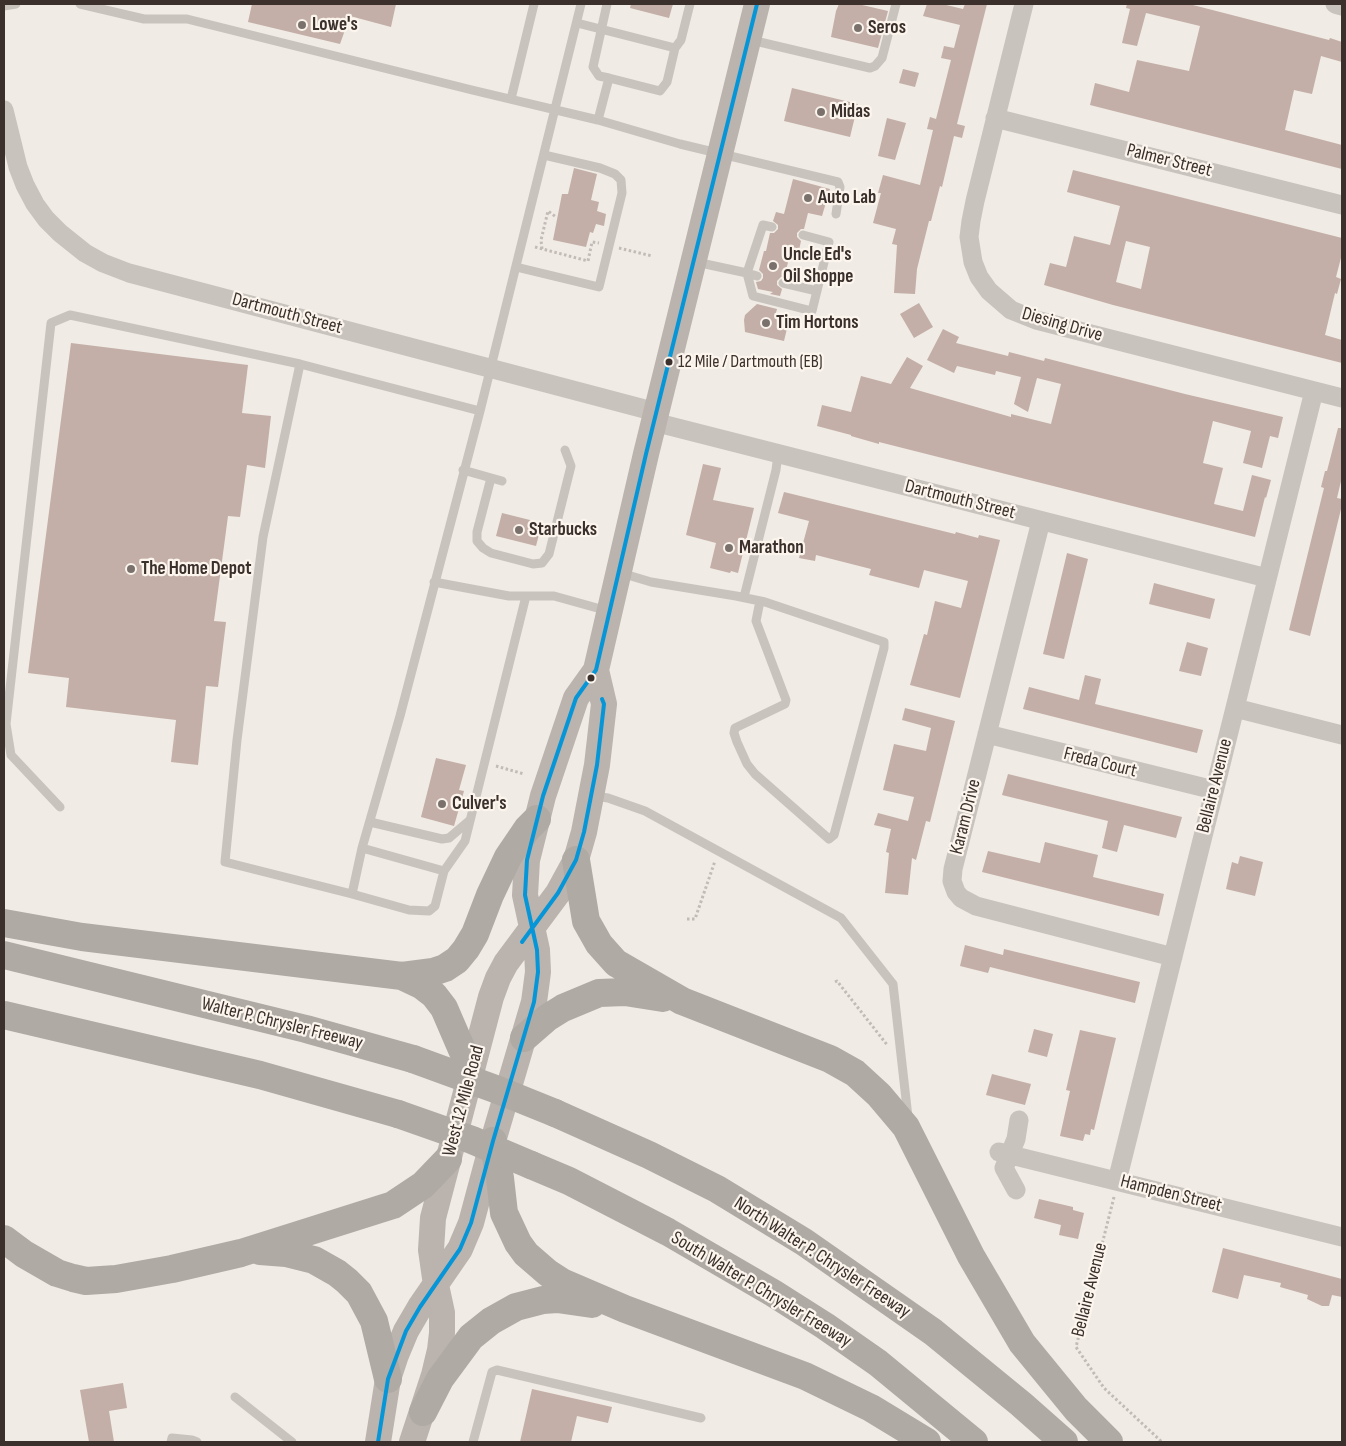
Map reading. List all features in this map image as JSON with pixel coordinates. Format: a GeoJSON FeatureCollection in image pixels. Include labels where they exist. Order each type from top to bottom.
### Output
{"type":"FeatureCollection","features":[{"type":"Feature","properties":{"kind":"highway"},"geometry":{"type":"LineString","coordinates":[[4,924],[82,937],[402,976],[433,972],[445,968],[466,949],[475,934],[490,895],[508,857],[527,829],[537,819]]}},
{"type":"Feature","properties":{"kind":"highway"},"geometry":{"type":"LineString","coordinates":[[576,860],[586,921],[599,944],[616,962],[682,1001],[830,1059],[855,1073],[879,1095],[906,1127],[971,1256],[1022,1343],[1076,1409],[1109,1442]]}},
{"type":"Feature","properties":{"kind":"highway","name":"Walter P. Chrysler Freeway"},"geometry":{"type":"LineString","coordinates":[[4,955],[306,1029],[413,1059],[555,1113]]}},
{"type":"Feature","properties":{"kind":"highway"},"geometry":{"type":"LineString","coordinates":[[402,976],[421,985],[444,1008],[466,1059],[469,1084]]}},
{"type":"Feature","properties":{"kind":"highway"},"geometry":{"type":"LineString","coordinates":[[524,1038],[546,1018],[563,1008],[599,993],[625,992],[682,1001]]}},
{"type":"Feature","properties":{"kind":"highway","name":"South Walter P. Chrysler Freeway"},"geometry":{"type":"LineString","coordinates":[[14,1017],[260,1074],[398,1114],[472,1140],[570,1181],[668,1232],[773,1293],[825,1326],[878,1363],[974,1442]]}},
{"type":"Feature","properties":{"kind":"highway","name":"North Walter P. Chrysler Freeway"},"geometry":{"type":"LineString","coordinates":[[555,1113],[649,1155],[716,1189],[804,1242],[933,1332],[1064,1442]]}},
{"type":"Feature","properties":{"kind":"highway"},"geometry":{"type":"LineString","coordinates":[[493,1140],[504,1213],[518,1243],[538,1266],[562,1282],[625,1309],[805,1376],[871,1408],[927,1442]]}},
{"type":"Feature","properties":{"kind":"highway"},"geometry":{"type":"LineString","coordinates":[[4,1239],[24,1254],[57,1273],[86,1281],[116,1279],[172,1269],[241,1253],[393,1205],[423,1185],[448,1159]]}},
{"type":"Feature","properties":{"kind":"highway"},"geometry":{"type":"LineString","coordinates":[[241,1253],[262,1251],[286,1253],[302,1257],[325,1265],[347,1281],[359,1293],[374,1321],[388,1379]]}},
{"type":"Feature","properties":{"kind":"highway"},"geometry":{"type":"LineString","coordinates":[[422,1412],[440,1379],[471,1337],[503,1313],[528,1303],[557,1300],[625,1309]]}},
{"type":"Feature","properties":{"kind":"main road","name":"West 12 Mile Road"},"geometry":{"type":"LineString","coordinates":[[378,1442],[388,1379],[406,1332],[420,1307],[460,1249],[471,1223],[493,1140],[534,1002],[538,972],[537,950],[525,895],[527,860],[556,752],[576,698],[596,670],[655,417],[757,4]]}},
{"type":"Feature","properties":{"kind":"main road","name":"West 12 Mile Road"},"geometry":{"type":"LineString","coordinates":[[412,1442],[440,1350],[442,1313],[431,1250],[433,1218],[490,997],[506,963],[558,893],[576,860],[591,796],[602,726],[604,704],[596,670]]}},
{"type":"Feature","properties":{"kind":"street","name":"Diesing Drive"},"geometry":{"type":"LineString","coordinates":[[1024,4],[975,201],[969,237],[973,262],[979,276],[989,291],[1011,310],[1036,320],[1342,398]]}},
{"type":"Feature","properties":{"kind":"street"},"geometry":{"type":"LineString","coordinates":[[1335,4],[1342,6]]}},
{"type":"Feature","properties":{"kind":"street","name":"Dartmouth Street"},"geometry":{"type":"LineString","coordinates":[[4,110],[18,167],[35,204],[46,219],[84,253],[129,273],[490,368],[778,454],[1267,578]]}},
{"type":"Feature","properties":{"kind":"street","name":"Palmer Street"},"geometry":{"type":"LineString","coordinates":[[995,118],[1342,205]]}},
{"type":"Feature","properties":{"kind":"street","name":"Bellaire Avenue"},"geometry":{"type":"LineString","coordinates":[[1116,1188],[1314,391]]}},
{"type":"Feature","properties":{"kind":"street","name":"Karam Drive"},"geometry":{"type":"LineString","coordinates":[[1041,521],[953,869],[952,880],[956,892],[961,898],[976,906],[1173,957]]}},
{"type":"Feature","properties":{"kind":"street"},"geometry":{"type":"LineString","coordinates":[[1234,708],[1342,735]]}},
{"type":"Feature","properties":{"kind":"street","name":"Freda Court"},"geometry":{"type":"LineString","coordinates":[[987,734],[1214,790]]}},
{"type":"Feature","properties":{"kind":"street"},"geometry":{"type":"LineString","coordinates":[[1016,1190],[1004,1168],[1004,1153],[1016,1139],[1019,1120]]}},
{"type":"Feature","properties":{"kind":"street","name":"Hampden Street"},"geometry":{"type":"LineString","coordinates":[[1004,1153],[1116,1188],[1342,1237]]}},
{"type":"Feature","properties":{"kind":"lane"},"geometry":{"type":"LineString","coordinates":[[4,6],[16,4]]}},
{"type":"Feature","properties":{"kind":"lane"},"geometry":{"type":"LineString","coordinates":[[80,4],[144,20],[187,19],[598,120],[680,144],[838,182],[840,187],[836,214]]}},
{"type":"Feature","properties":{"kind":"lane"},"geometry":{"type":"LineString","coordinates":[[510,99],[534,4]]}},
{"type":"Feature","properties":{"kind":"lane"},"geometry":{"type":"LineString","coordinates":[[352,894],[362,848],[400,716],[480,411],[582,4]]}},
{"type":"Feature","properties":{"kind":"lane"},"geometry":{"type":"LineString","coordinates":[[607,4],[593,67],[599,76],[660,91],[667,82],[675,48],[681,40],[690,4]]}},
{"type":"Feature","properties":{"kind":"lane"},"geometry":{"type":"LineString","coordinates":[[748,39],[870,68],[875,66],[882,58],[896,4]]}},
{"type":"Feature","properties":{"kind":"lane"},"geometry":{"type":"LineString","coordinates":[[577,23],[675,48]]}},
{"type":"Feature","properties":{"kind":"lane"},"geometry":{"type":"LineString","coordinates":[[598,120],[609,78]]}},
{"type":"Feature","properties":{"kind":"lane"},"geometry":{"type":"LineString","coordinates":[[516,267],[599,286],[622,193],[622,180],[600,168],[544,155]]}},
{"type":"Feature","properties":{"kind":"lane"},"geometry":{"type":"LineString","coordinates":[[772,227],[763,225],[747,273],[753,296],[812,310],[829,242],[803,235]]}},
{"type":"Feature","properties":{"kind":"lane"},"geometry":{"type":"LineString","coordinates":[[694,262],[757,276]]}},
{"type":"Feature","properties":{"kind":"lane"},"geometry":{"type":"LineString","coordinates":[[783,283],[817,291]]}},
{"type":"Feature","properties":{"kind":"lane"},"geometry":{"type":"LineString","coordinates":[[60,807],[11,755],[6,724],[51,323],[70,315],[300,364],[480,411]]}},
{"type":"Feature","properties":{"kind":"lane"},"geometry":{"type":"LineString","coordinates":[[300,364],[263,537],[225,862],[409,910],[429,911],[435,906],[444,871],[465,841],[526,596]]}},
{"type":"Feature","properties":{"kind":"lane"},"geometry":{"type":"LineString","coordinates":[[491,478],[477,532],[477,541],[491,553],[532,564],[542,563],[549,554],[571,466],[565,450]]}},
{"type":"Feature","properties":{"kind":"lane"},"geometry":{"type":"LineString","coordinates":[[744,597],[776,470],[778,454]]}},
{"type":"Feature","properties":{"kind":"lane"},"geometry":{"type":"LineString","coordinates":[[463,470],[502,481]]}},
{"type":"Feature","properties":{"kind":"lane"},"geometry":{"type":"LineString","coordinates":[[618,572],[651,582],[760,601],[884,642],[884,648],[834,835],[829,838],[755,774],[747,764],[734,733],[735,728],[785,704],[786,700],[756,621],[760,601]]}},
{"type":"Feature","properties":{"kind":"lane"},"geometry":{"type":"LineString","coordinates":[[434,582],[509,596],[554,596],[610,611]]}},
{"type":"Feature","properties":{"kind":"lane"},"geometry":{"type":"LineString","coordinates":[[591,796],[608,798],[645,811],[841,918],[893,984],[911,1136]]}},
{"type":"Feature","properties":{"kind":"lane"},"geometry":{"type":"LineString","coordinates":[[370,822],[442,839],[449,838],[470,820]]}},
{"type":"Feature","properties":{"kind":"lane"},"geometry":{"type":"LineString","coordinates":[[362,848],[444,871]]}},
{"type":"Feature","properties":{"kind":"lane"},"geometry":{"type":"LineString","coordinates":[[473,1442],[492,1372],[497,1370],[701,1418]]}},
{"type":"Feature","properties":{"kind":"lane"},"geometry":{"type":"LineString","coordinates":[[235,1397],[292,1442]]}},
{"type":"Feature","properties":{"kind":"lane"},"geometry":{"type":"LineString","coordinates":[[171,1442],[172,1438],[197,1442]]}},
{"type":"Feature","properties":{"kind":"path"},"geometry":{"type":"LineString","coordinates":[[542,249],[541,240],[548,211],[556,217]]}},
{"type":"Feature","properties":{"kind":"path"},"geometry":{"type":"LineString","coordinates":[[535,247],[588,260],[592,242],[600,243]]}},
{"type":"Feature","properties":{"kind":"path"},"geometry":{"type":"LineString","coordinates":[[616,247],[652,256]]}},
{"type":"Feature","properties":{"kind":"path"},"geometry":{"type":"LineString","coordinates":[[490,765],[524,774]]}},
{"type":"Feature","properties":{"kind":"path"},"geometry":{"type":"LineString","coordinates":[[687,919],[695,919],[718,851]]}},
{"type":"Feature","properties":{"kind":"path"},"geometry":{"type":"LineString","coordinates":[[835,982],[837,981],[902,1064]]}},
{"type":"Feature","properties":{"kind":"path","name":"Bellaire Avenue"},"geometry":{"type":"LineString","coordinates":[[1116,1188],[1076,1346],[1104,1388],[1162,1442]]}},
{"type":"Feature","properties":{"kind":"building","name":"Lowe's"},"geometry":{"type":"Polygon","coordinates":[[[252,4],[396,4],[391,27],[350,16],[340,44],[248,22],[252,4]]]}},
{"type":"Feature","properties":{"kind":"building"},"geometry":{"type":"Polygon","coordinates":[[[631,4],[673,4],[669,18],[630,8],[631,4]]]}},
{"type":"Feature","properties":{"kind":"building","name":"Seros"},"geometry":{"type":"Polygon","coordinates":[[[839,4],[858,4],[888,11],[878,48],[831,37],[839,4]]]}},
{"type":"Feature","properties":{"kind":"building"},"geometry":{"type":"Polygon","coordinates":[[[927,4],[942,4],[963,9],[965,4],[987,4],[957,124],[965,126],[962,138],[954,136],[942,187],[940,186],[931,221],[929,221],[917,269],[915,294],[894,293],[897,245],[892,244],[896,229],[873,223],[881,193],[878,193],[883,175],[920,185],[933,130],[927,129],[930,117],[936,119],[951,60],[941,58],[944,46],[954,48],[960,25],[923,16],[927,4]]]}},
{"type":"Feature","properties":{"kind":"building"},"geometry":{"type":"Polygon","coordinates":[[[1127,4],[1189,4],[1342,42],[1342,62],[1321,56],[1312,94],[1294,90],[1285,130],[1342,145],[1342,169],[1090,105],[1095,83],[1129,92],[1137,60],[1189,71],[1200,26],[1146,13],[1137,46],[1122,43],[1130,9],[1126,8],[1127,4]]]}},
{"type":"Feature","properties":{"kind":"building"},"geometry":{"type":"Polygon","coordinates":[[[903,69],[919,73],[915,87],[899,83],[903,69]]]}},
{"type":"Feature","properties":{"kind":"building","name":"Midas"},"geometry":{"type":"Polygon","coordinates":[[[792,88],[858,104],[850,137],[784,121],[792,88]]]}},
{"type":"Feature","properties":{"kind":"building"},"geometry":{"type":"Polygon","coordinates":[[[887,118],[906,123],[895,160],[878,156],[887,118]]]}},
{"type":"Feature","properties":{"kind":"building"},"geometry":{"type":"Polygon","coordinates":[[[574,168],[597,174],[591,200],[599,202],[597,211],[606,214],[604,226],[596,224],[593,233],[590,232],[586,247],[553,240],[562,194],[568,194],[574,168]]]}},
{"type":"Feature","properties":{"kind":"building"},"geometry":{"type":"Polygon","coordinates":[[[1073,170],[1342,238],[1342,254],[1336,277],[1341,279],[1337,294],[1335,293],[1325,335],[1342,340],[1342,363],[1113,305],[1044,285],[1050,263],[1066,267],[1074,236],[1110,245],[1120,206],[1067,192],[1073,170]],[[1126,241],[1116,282],[1141,289],[1150,247],[1126,241]]]}},
{"type":"Feature","properties":{"kind":"building"},"geometry":{"type":"Polygon","coordinates":[[[793,179],[830,189],[822,216],[808,213],[804,229],[797,233],[797,237],[801,241],[799,250],[792,248],[784,277],[777,281],[777,285],[782,289],[780,296],[770,294],[773,292],[758,289],[756,282],[761,281],[763,278],[763,274],[759,270],[764,251],[766,251],[770,233],[774,233],[778,229],[778,225],[773,221],[776,212],[784,214],[793,179]]]}},
{"type":"Feature","properties":{"kind":"building"},"geometry":{"type":"Polygon","coordinates":[[[919,303],[933,327],[914,338],[900,314],[919,303]]]}},
{"type":"Feature","properties":{"kind":"building","name":"Tim Hortons"},"geometry":{"type":"Polygon","coordinates":[[[757,304],[777,309],[775,316],[789,320],[784,341],[745,332],[745,315],[757,304]]]}},
{"type":"Feature","properties":{"kind":"building"},"geometry":{"type":"Polygon","coordinates":[[[943,329],[959,337],[956,343],[1008,356],[1009,352],[1044,361],[1045,358],[1283,417],[1278,438],[1270,436],[1262,468],[1243,463],[1251,431],[1213,421],[1203,463],[1223,468],[1214,504],[1243,511],[1252,475],[1271,480],[1255,537],[879,442],[879,444],[817,426],[822,405],[851,412],[861,376],[891,384],[907,357],[923,366],[910,388],[1011,417],[1011,414],[1051,424],[1061,384],[1037,378],[1028,412],[1014,404],[1021,377],[996,371],[995,375],[957,366],[954,373],[927,360],[943,329]]]}},
{"type":"Feature","properties":{"kind":"building","name":"The Home Depot"},"geometry":{"type":"Polygon","coordinates":[[[71,343],[248,365],[242,413],[271,416],[265,468],[247,465],[240,517],[228,516],[214,621],[226,622],[218,687],[206,686],[198,765],[171,762],[176,720],[66,707],[69,678],[28,673],[71,343]]]}},
{"type":"Feature","properties":{"kind":"building"},"geometry":{"type":"Polygon","coordinates":[[[1338,428],[1342,428],[1342,477],[1337,498],[1342,499],[1342,505],[1310,636],[1289,630],[1324,488],[1321,487],[1338,428]]]}},
{"type":"Feature","properties":{"kind":"building"},"geometry":{"type":"Polygon","coordinates":[[[703,464],[721,468],[713,500],[754,508],[738,573],[710,568],[716,543],[686,535],[703,464]]]}},
{"type":"Feature","properties":{"kind":"building"},"geometry":{"type":"Polygon","coordinates":[[[784,492],[955,534],[956,532],[978,538],[979,535],[1000,540],[960,698],[910,685],[924,634],[927,635],[935,601],[961,608],[968,581],[924,570],[919,588],[869,575],[871,569],[816,555],[815,561],[799,558],[809,521],[778,513],[784,492]]]}},
{"type":"Feature","properties":{"kind":"building","name":"Starbucks"},"geometry":{"type":"Polygon","coordinates":[[[502,513],[542,523],[536,546],[496,536],[502,513]]]}},
{"type":"Feature","properties":{"kind":"building"},"geometry":{"type":"Polygon","coordinates":[[[1067,553],[1088,559],[1064,659],[1043,654],[1067,553]]]}},
{"type":"Feature","properties":{"kind":"building"},"geometry":{"type":"Polygon","coordinates":[[[1154,583],[1215,599],[1210,619],[1149,604],[1154,583]]]}},
{"type":"Feature","properties":{"kind":"building"},"geometry":{"type":"Polygon","coordinates":[[[1187,642],[1208,648],[1201,676],[1179,671],[1187,642]]]}},
{"type":"Feature","properties":{"kind":"building"},"geometry":{"type":"Polygon","coordinates":[[[1085,675],[1101,679],[1095,704],[1203,730],[1197,753],[1023,709],[1029,687],[1079,700],[1085,675]]]}},
{"type":"Feature","properties":{"kind":"building"},"geometry":{"type":"Polygon","coordinates":[[[905,708],[955,721],[930,822],[926,821],[916,860],[912,858],[908,895],[885,893],[889,853],[886,852],[891,829],[874,825],[878,813],[908,821],[914,797],[883,790],[894,744],[926,751],[931,728],[902,720],[905,708]]]}},
{"type":"Feature","properties":{"kind":"building","name":"Culver's"},"geometry":{"type":"Polygon","coordinates":[[[436,758],[466,765],[459,790],[464,791],[454,826],[421,817],[436,758]]]}},
{"type":"Feature","properties":{"kind":"building"},"geometry":{"type":"Polygon","coordinates":[[[1008,774],[1182,817],[1176,838],[1124,825],[1117,852],[1102,848],[1108,821],[1002,795],[1008,774]]]}},
{"type":"Feature","properties":{"kind":"building"},"geometry":{"type":"Polygon","coordinates":[[[1045,842],[1098,855],[1093,877],[1164,894],[1159,916],[982,872],[988,851],[1040,863],[1045,842]]]}},
{"type":"Feature","properties":{"kind":"building"},"geometry":{"type":"Polygon","coordinates":[[[1240,856],[1263,862],[1255,896],[1226,889],[1232,862],[1238,864],[1240,856]]]}},
{"type":"Feature","properties":{"kind":"building"},"geometry":{"type":"Polygon","coordinates":[[[965,945],[1003,955],[1004,949],[1140,982],[1135,1003],[990,967],[988,973],[960,966],[965,945]]]}},
{"type":"Feature","properties":{"kind":"building"},"geometry":{"type":"Polygon","coordinates":[[[1034,1029],[1053,1034],[1047,1057],[1028,1052],[1034,1029]]]}},
{"type":"Feature","properties":{"kind":"building"},"geometry":{"type":"Polygon","coordinates":[[[1080,1030],[1116,1038],[1094,1130],[1091,1129],[1090,1135],[1085,1134],[1083,1141],[1060,1136],[1070,1091],[1066,1090],[1080,1030]]]}},
{"type":"Feature","properties":{"kind":"building"},"geometry":{"type":"Polygon","coordinates":[[[992,1074],[1031,1084],[1025,1105],[986,1095],[992,1074]]]}},
{"type":"Feature","properties":{"kind":"building"},"geometry":{"type":"Polygon","coordinates":[[[1039,1199],[1073,1207],[1073,1210],[1084,1213],[1078,1239],[1059,1235],[1061,1225],[1034,1218],[1039,1199]]]}},
{"type":"Feature","properties":{"kind":"building"},"geometry":{"type":"Polygon","coordinates":[[[1223,1248],[1342,1279],[1342,1297],[1332,1295],[1329,1306],[1322,1306],[1307,1299],[1308,1295],[1280,1287],[1281,1283],[1244,1275],[1238,1299],[1212,1292],[1223,1248]]]}},
{"type":"Feature","properties":{"kind":"building"},"geometry":{"type":"Polygon","coordinates":[[[123,1383],[127,1408],[109,1411],[114,1442],[89,1442],[80,1390],[123,1383]]]}},
{"type":"Feature","properties":{"kind":"building"},"geometry":{"type":"Polygon","coordinates":[[[532,1389],[612,1407],[608,1423],[577,1416],[571,1442],[520,1442],[532,1389]]]}},
{"type":"Feature","properties":{"kind":"transit line"},"geometry":{"type":"LineString","coordinates":[[378,1442],[388,1379],[406,1331],[420,1307],[460,1249],[471,1223],[534,1002],[538,972],[537,950],[525,895],[527,860],[543,796],[576,698],[596,670],[646,454],[757,4]]}},
{"type":"Feature","properties":{"kind":"transit line"},"geometry":{"type":"LineString","coordinates":[[522,942],[558,893],[576,860],[584,832],[597,765],[604,704],[602,699]]}},
{"type":"Feature","properties":{"kind":"place","name":"Lowe's"},"geometry":{"type":"Point","coordinates":[302,25]}},
{"type":"Feature","properties":{"kind":"place","name":"Seros"},"geometry":{"type":"Point","coordinates":[858,28]}},
{"type":"Feature","properties":{"kind":"place","name":"Midas"},"geometry":{"type":"Point","coordinates":[821,112]}},
{"type":"Feature","properties":{"kind":"place","name":"Auto Lab"},"geometry":{"type":"Point","coordinates":[808,198]}},
{"type":"Feature","properties":{"kind":"place","name":"Uncle Ed's Oil Shoppe"},"geometry":{"type":"Point","coordinates":[773,266]}},
{"type":"Feature","properties":{"kind":"place","name":"Tim Hortons"},"geometry":{"type":"Point","coordinates":[766,323]}},
{"type":"Feature","properties":{"kind":"place","name":"12 Mile / Dartmouth (EB)"},"geometry":{"type":"Point","coordinates":[669,362]}},
{"type":"Feature","properties":{"kind":"place","name":"Starbucks"},"geometry":{"type":"Point","coordinates":[519,530]}},
{"type":"Feature","properties":{"kind":"place","name":"Marathon"},"geometry":{"type":"Point","coordinates":[729,548]}},
{"type":"Feature","properties":{"kind":"place","name":"The Home Depot"},"geometry":{"type":"Point","coordinates":[131,569]}},
{"type":"Feature","properties":{"kind":"place","name":"Culver's"},"geometry":{"type":"Point","coordinates":[442,804]}}]}
